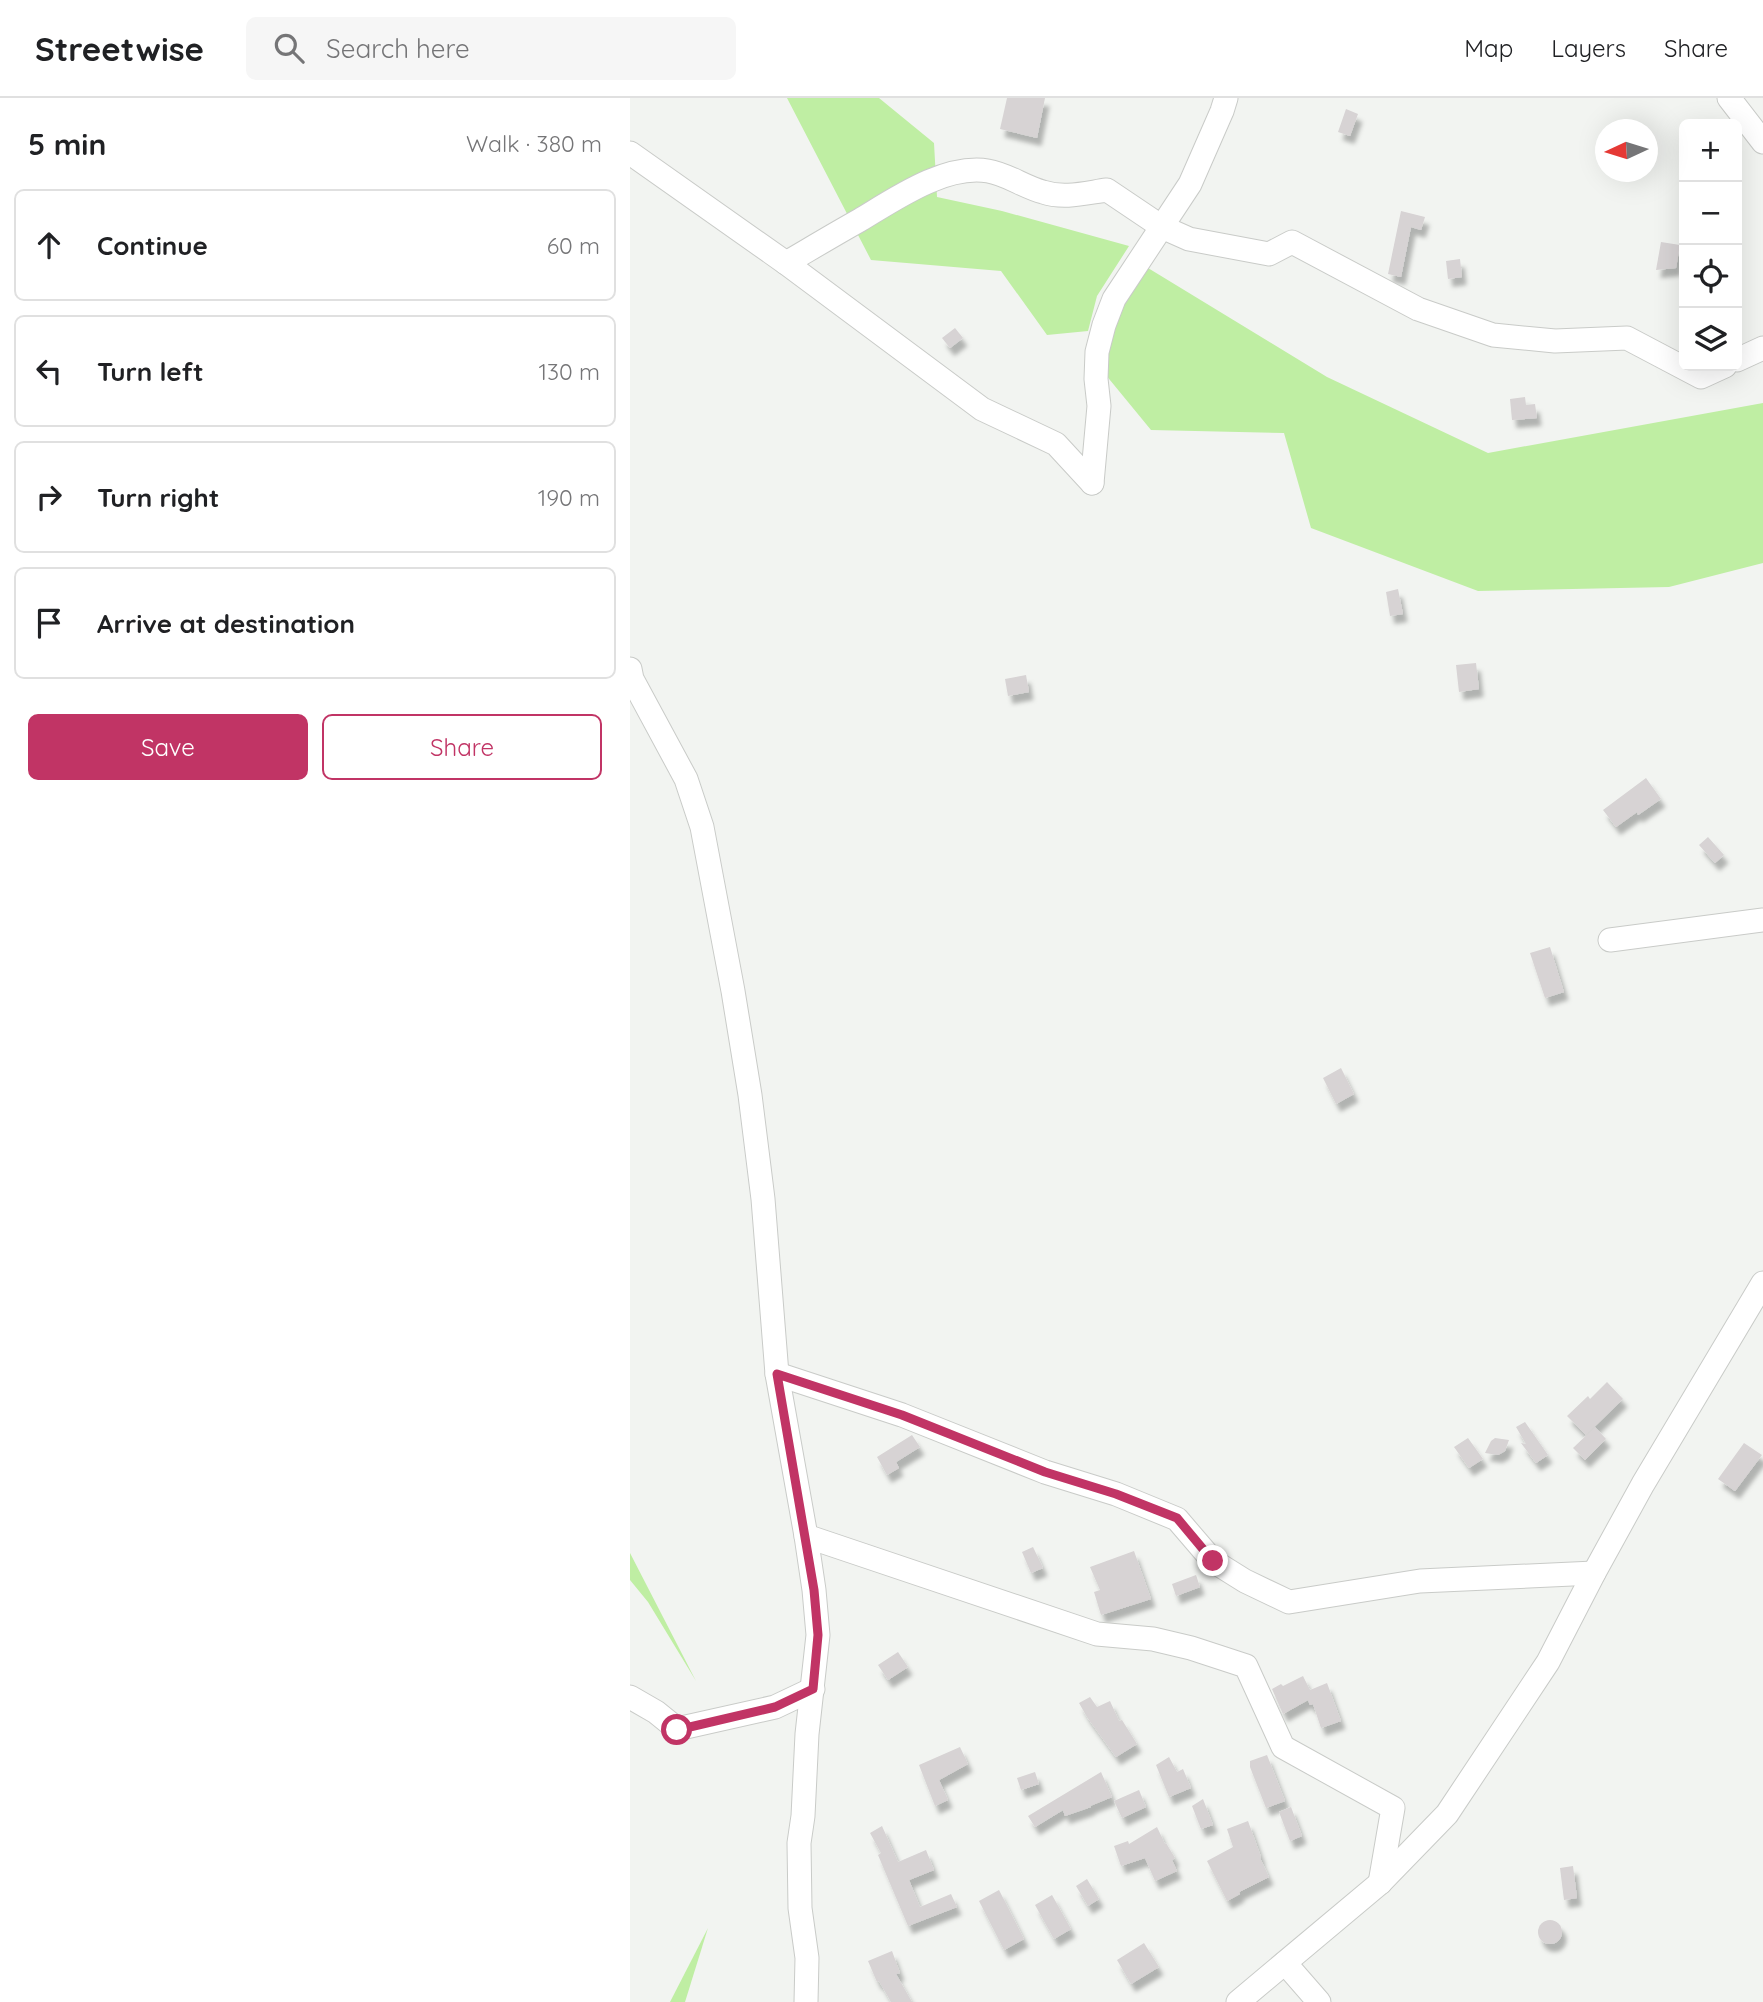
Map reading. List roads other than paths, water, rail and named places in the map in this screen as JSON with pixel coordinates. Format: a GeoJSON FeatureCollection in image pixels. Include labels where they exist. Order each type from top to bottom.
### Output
{"type":"FeatureCollection","features":[{"type":"Feature","properties":{"kind":"street"},"geometry":{"type":"LineString","coordinates":[[630,153],[786,263],[982,409],[1056,444],[1092,483],[1099,406],[1097,352],[1104,325],[1114,299],[1190,184],[1223,111],[1226,98]]}},
{"type":"Feature","properties":{"kind":"street"},"geometry":{"type":"LineString","coordinates":[[1730,98],[1763,142]]}},
{"type":"Feature","properties":{"kind":"street"},"geometry":{"type":"LineString","coordinates":[[786,263],[931,181],[973,170],[989,171],[1042,192],[1061,196],[1107,190],[1162,227],[1189,239],[1269,254],[1292,242],[1418,309],[1493,335],[1555,341],[1627,338],[1679,365]]}},
{"type":"Feature","properties":{"kind":"street"},"geometry":{"type":"LineString","coordinates":[[1742,358],[1763,348]]}},
{"type":"Feature","properties":{"kind":"street"},"geometry":{"type":"LineString","coordinates":[[1690,371],[1701,377],[1714,371]]}},
{"type":"Feature","properties":{"kind":"street"},"geometry":{"type":"LineString","coordinates":[[630,669],[632,679],[686,779],[702,827],[750,1095],[763,1199],[777,1374],[806,1536],[818,1635],[799,1843],[800,1908],[807,1958],[806,2002]]}},
{"type":"Feature","properties":{"kind":"street"},"geometry":{"type":"LineString","coordinates":[[1610,940],[1763,919]]}},
{"type":"Feature","properties":{"kind":"street"},"geometry":{"type":"LineString","coordinates":[[1238,2002],[1380,1883],[1447,1814],[1548,1662],[1643,1484],[1763,1283]]}},
{"type":"Feature","properties":{"kind":"street"},"geometry":{"type":"LineString","coordinates":[[777,1374],[902,1415],[1045,1472],[1116,1494],[1177,1518],[1213,1561],[1245,1581],[1289,1602],[1420,1581],[1594,1573]]}},
{"type":"Feature","properties":{"kind":"street"},"geometry":{"type":"LineString","coordinates":[[806,1536],[1097,1634],[1153,1639],[1247,1666],[1283,1747],[1393,1808],[1380,1883]]}},
{"type":"Feature","properties":{"kind":"street"},"geometry":{"type":"LineString","coordinates":[[630,1697],[656,1712],[677,1730],[775,1707],[813,1689]]}},
{"type":"Feature","properties":{"kind":"street"},"geometry":{"type":"LineString","coordinates":[[1285,1963],[1319,2002]]}}]}
